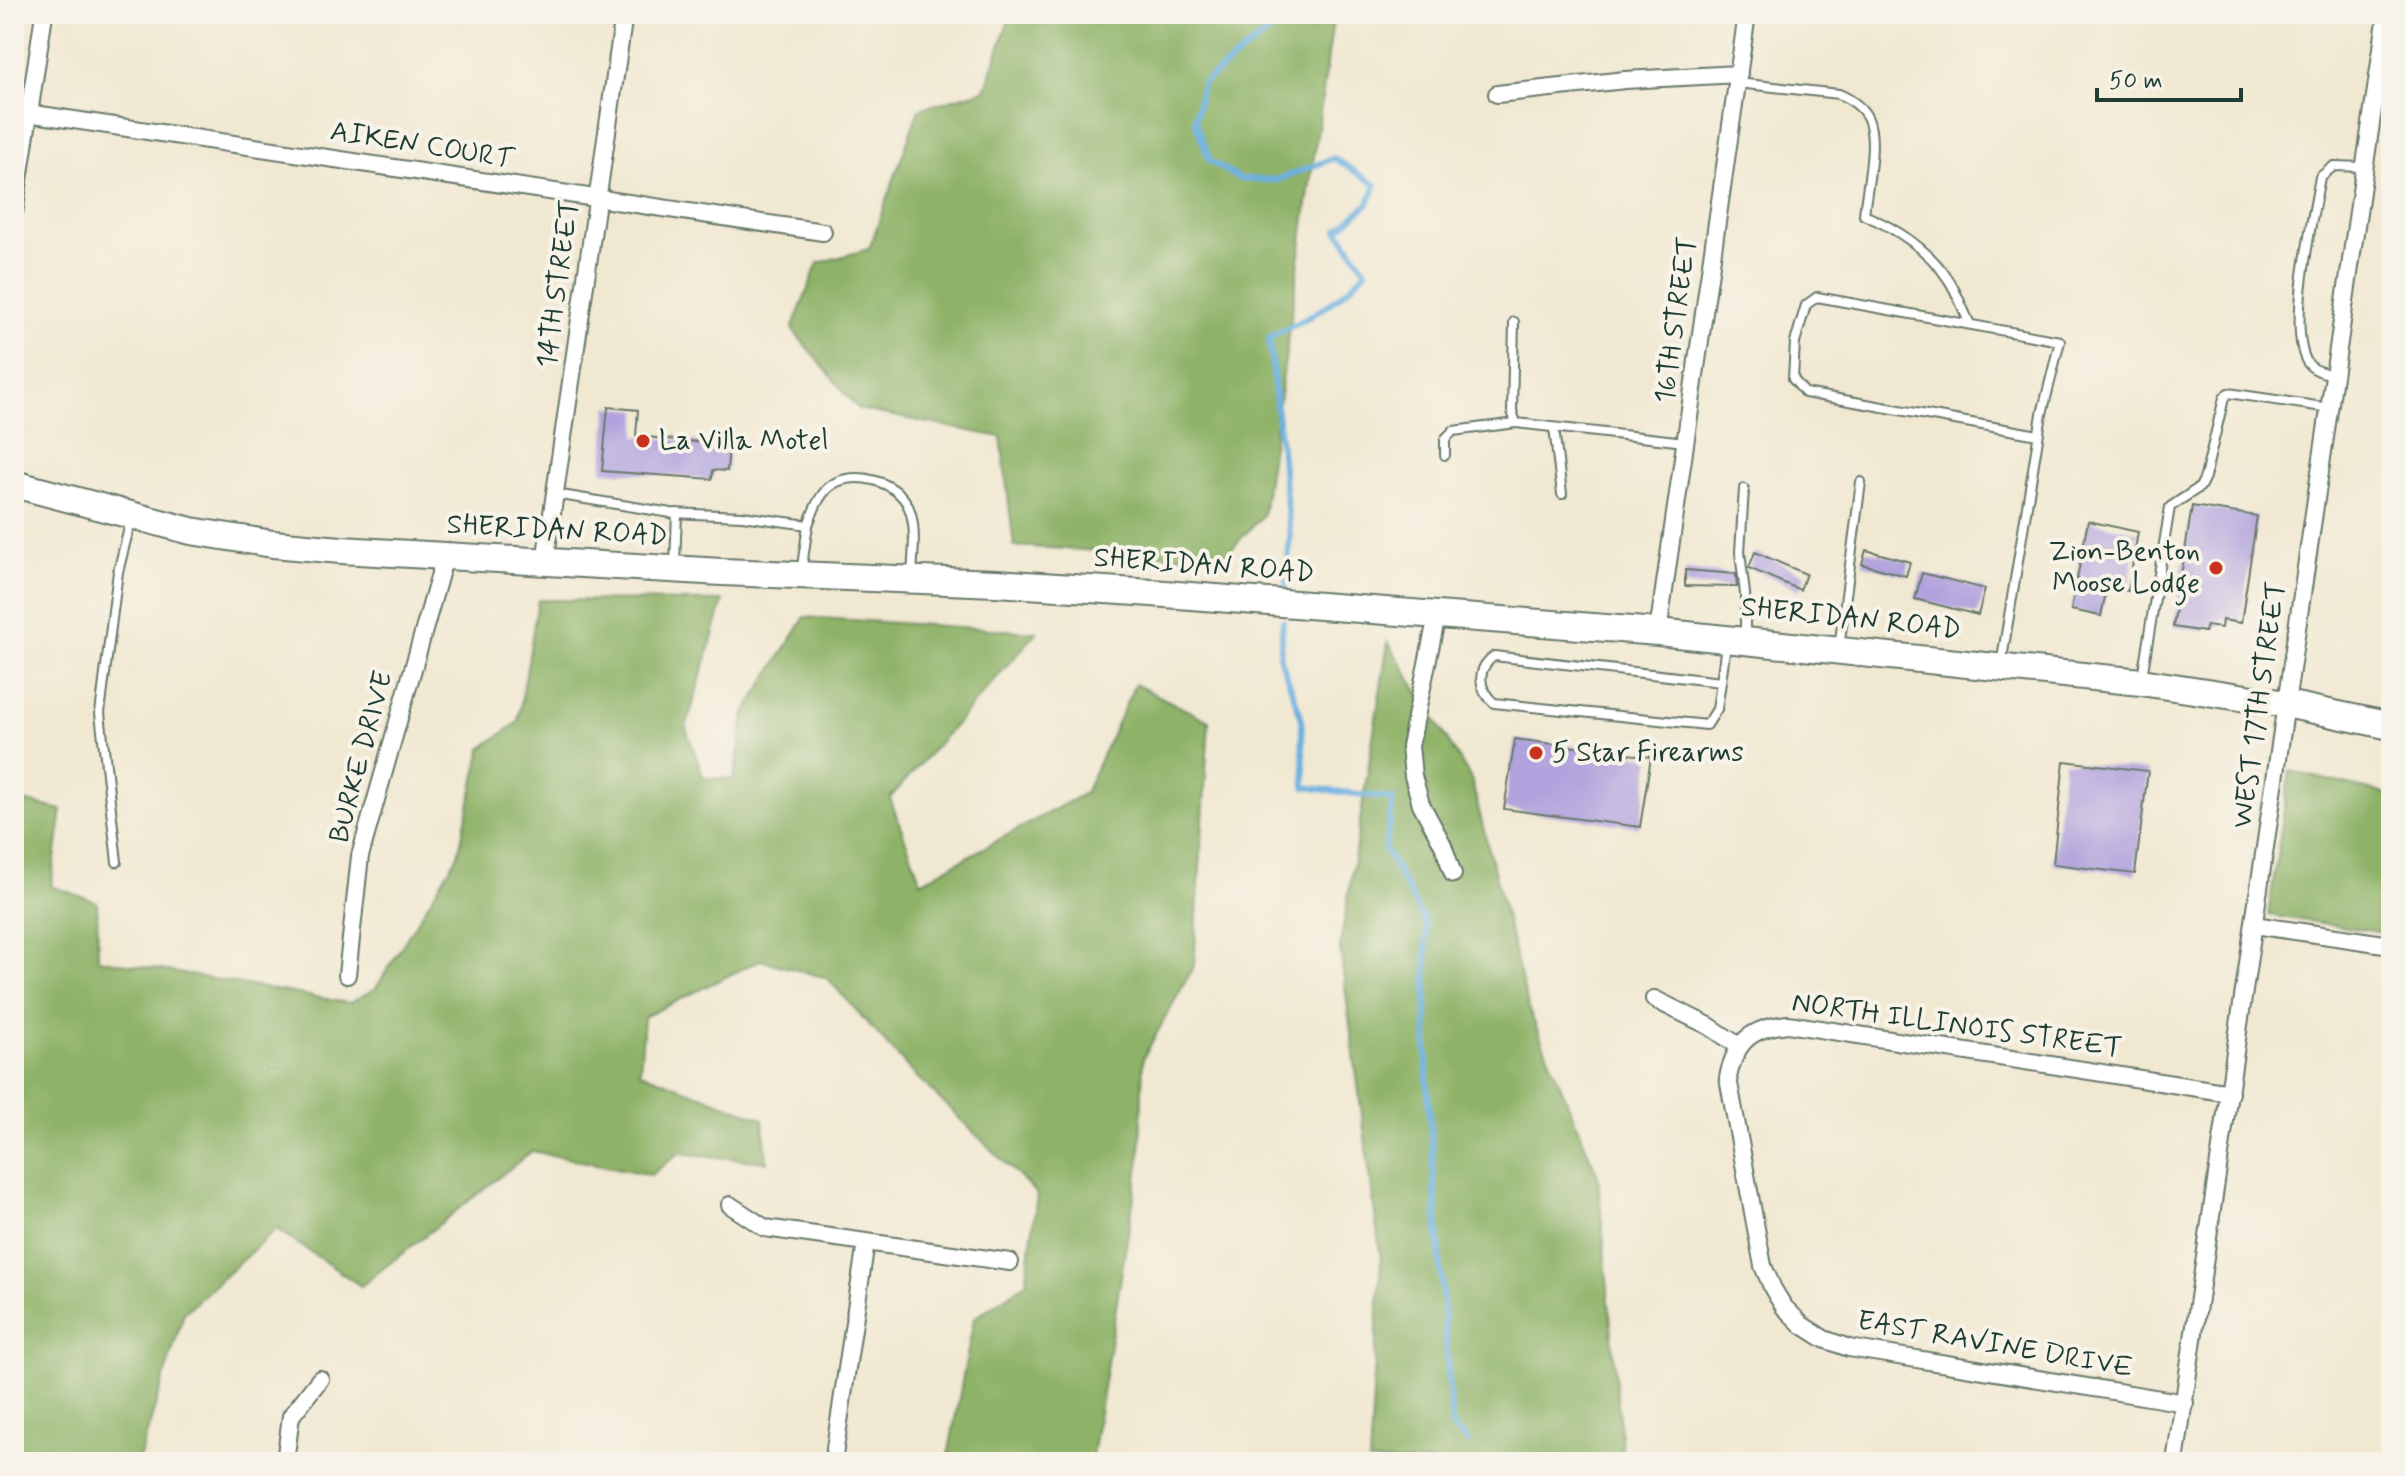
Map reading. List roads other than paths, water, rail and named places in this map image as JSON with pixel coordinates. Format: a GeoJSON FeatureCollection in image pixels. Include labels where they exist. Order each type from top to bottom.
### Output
{"type":"FeatureCollection","features":[{"type":"Feature","properties":{"kind":"main road","name":"SHERIDAN ROAD"},"geometry":{"type":"LineString","coordinates":[[14,484],[191,531],[273,544],[674,570],[1152,593],[1658,632],[2141,682],[2286,704],[2391,726]]}},
{"type":"Feature","properties":{"kind":"street"},"geometry":{"type":"LineString","coordinates":[[14,213],[21,112],[44,14]]}},
{"type":"Feature","properties":{"kind":"street","name":"14TH STREET"},"geometry":{"type":"LineString","coordinates":[[545,562],[624,14]]}},
{"type":"Feature","properties":{"kind":"street","name":"16TH STREET"},"geometry":{"type":"LineString","coordinates":[[1658,632],[1747,14]]}},
{"type":"Feature","properties":{"kind":"street","name":"WEST 17TH STREET"},"geometry":{"type":"LineString","coordinates":[[2175,1462],[2365,167],[2386,56],[2387,14]]}},
{"type":"Feature","properties":{"kind":"street"},"geometry":{"type":"LineString","coordinates":[[1497,94],[1625,80],[1738,78]]}},
{"type":"Feature","properties":{"kind":"street","name":"AIKEN COURT"},"geometry":{"type":"LineString","coordinates":[[21,112],[823,232]]}},
{"type":"Feature","properties":{"kind":"street","name":"BURKE DRIVE"},"geometry":{"type":"LineString","coordinates":[[347,975],[360,856],[445,556]]}},
{"type":"Feature","properties":{"kind":"street"},"geometry":{"type":"LineString","coordinates":[[1437,615],[1410,746],[1413,776],[1421,804],[1443,845],[1453,874]]}},
{"type":"Feature","properties":{"kind":"street"},"geometry":{"type":"LineString","coordinates":[[2254,925],[2391,945]]}},
{"type":"Feature","properties":{"kind":"street"},"geometry":{"type":"LineString","coordinates":[[1654,999],[1709,1026],[1739,1046]]}},
{"type":"Feature","properties":{"kind":"street","name":"NORTH ILLINOIS STREET"},"geometry":{"type":"LineString","coordinates":[[1739,1046],[1766,1026],[1788,1024],[2230,1093]]}},
{"type":"Feature","properties":{"kind":"street","name":"EAST RAVINE DRIVE"},"geometry":{"type":"LineString","coordinates":[[1739,1046],[1728,1078],[1763,1266],[1784,1307],[1802,1325],[1824,1339],[1849,1348],[2185,1403]]}},
{"type":"Feature","properties":{"kind":"street"},"geometry":{"type":"LineString","coordinates":[[730,1205],[765,1228],[1010,1262]]}},
{"type":"Feature","properties":{"kind":"street"},"geometry":{"type":"LineString","coordinates":[[833,1462],[866,1242]]}},
{"type":"Feature","properties":{"kind":"street"},"geometry":{"type":"LineString","coordinates":[[285,1462],[291,1416],[320,1379]]}},
{"type":"Feature","properties":{"kind":"lane"},"geometry":{"type":"LineString","coordinates":[[1738,78],[1839,94],[1855,102],[1868,119],[1871,143],[1864,215],[1914,243],[1936,263],[1950,280],[1970,324]]}},
{"type":"Feature","properties":{"kind":"lane"},"geometry":{"type":"LineString","coordinates":[[2334,375],[2318,371],[2308,363],[2302,343],[2300,300],[2320,177],[2334,166],[2365,167]]}},
{"type":"Feature","properties":{"kind":"lane"},"geometry":{"type":"LineString","coordinates":[[2001,666],[2038,435],[2060,341],[1817,297],[1806,305],[1795,342],[1793,379],[1805,393],[2038,435]]}},
{"type":"Feature","properties":{"kind":"lane"},"geometry":{"type":"LineString","coordinates":[[1514,322],[1512,411],[1516,423]]}},
{"type":"Feature","properties":{"kind":"lane"},"geometry":{"type":"LineString","coordinates":[[2141,682],[2170,507],[2200,487],[2205,477],[2224,398],[2228,393],[2330,408]]}},
{"type":"Feature","properties":{"kind":"lane"},"geometry":{"type":"LineString","coordinates":[[1445,455],[1445,439],[1453,431],[1516,423],[1685,442]]}},
{"type":"Feature","properties":{"kind":"lane"},"geometry":{"type":"LineString","coordinates":[[1554,428],[1562,494]]}},
{"type":"Feature","properties":{"kind":"lane"},"geometry":{"type":"LineString","coordinates":[[800,575],[808,525],[819,498],[841,480],[856,478],[885,483],[902,495],[910,509],[912,580]]}},
{"type":"Feature","properties":{"kind":"lane"},"geometry":{"type":"LineString","coordinates":[[1839,649],[1861,482]]}},
{"type":"Feature","properties":{"kind":"lane"},"geometry":{"type":"LineString","coordinates":[[1721,682],[1494,656],[1485,662],[1480,678],[1484,695],[1494,703],[1707,725],[1717,709],[1721,682],[1736,640],[1745,594],[1740,552],[1744,489]]}},
{"type":"Feature","properties":{"kind":"lane"},"geometry":{"type":"LineString","coordinates":[[555,494],[677,513],[742,516],[808,525]]}},
{"type":"Feature","properties":{"kind":"lane"},"geometry":{"type":"LineString","coordinates":[[674,570],[677,513]]}},
{"type":"Feature","properties":{"kind":"lane"},"geometry":{"type":"LineString","coordinates":[[117,862],[100,713],[118,572],[133,515]]}},
{"type":"Feature","properties":{"kind":"waterway"},"geometry":{"type":"LineString","coordinates":[[1286,586],[1290,535],[1269,337],[1322,309],[1366,271],[1338,230],[1368,204],[1376,185],[1334,158],[1277,180],[1240,179],[1210,161],[1195,121],[1202,84],[1291,14]]}},
{"type":"Feature","properties":{"kind":"waterway"},"geometry":{"type":"LineString","coordinates":[[1283,621],[1280,657],[1301,716],[1305,787],[1393,799],[1385,849],[1426,924],[1427,1079],[1452,1427],[1468,1442]]}},
{"type":"Feature","properties":{"kind":"place","name":"La Villa Motel"},"geometry":{"type":"Point","coordinates":[643,441]}},
{"type":"Feature","properties":{"kind":"place","name":"Zion-Benton Moose Lodge"},"geometry":{"type":"Point","coordinates":[2216,568]}},
{"type":"Feature","properties":{"kind":"place","name":"5 Star Firearms"},"geometry":{"type":"Point","coordinates":[1536,753]}}]}
